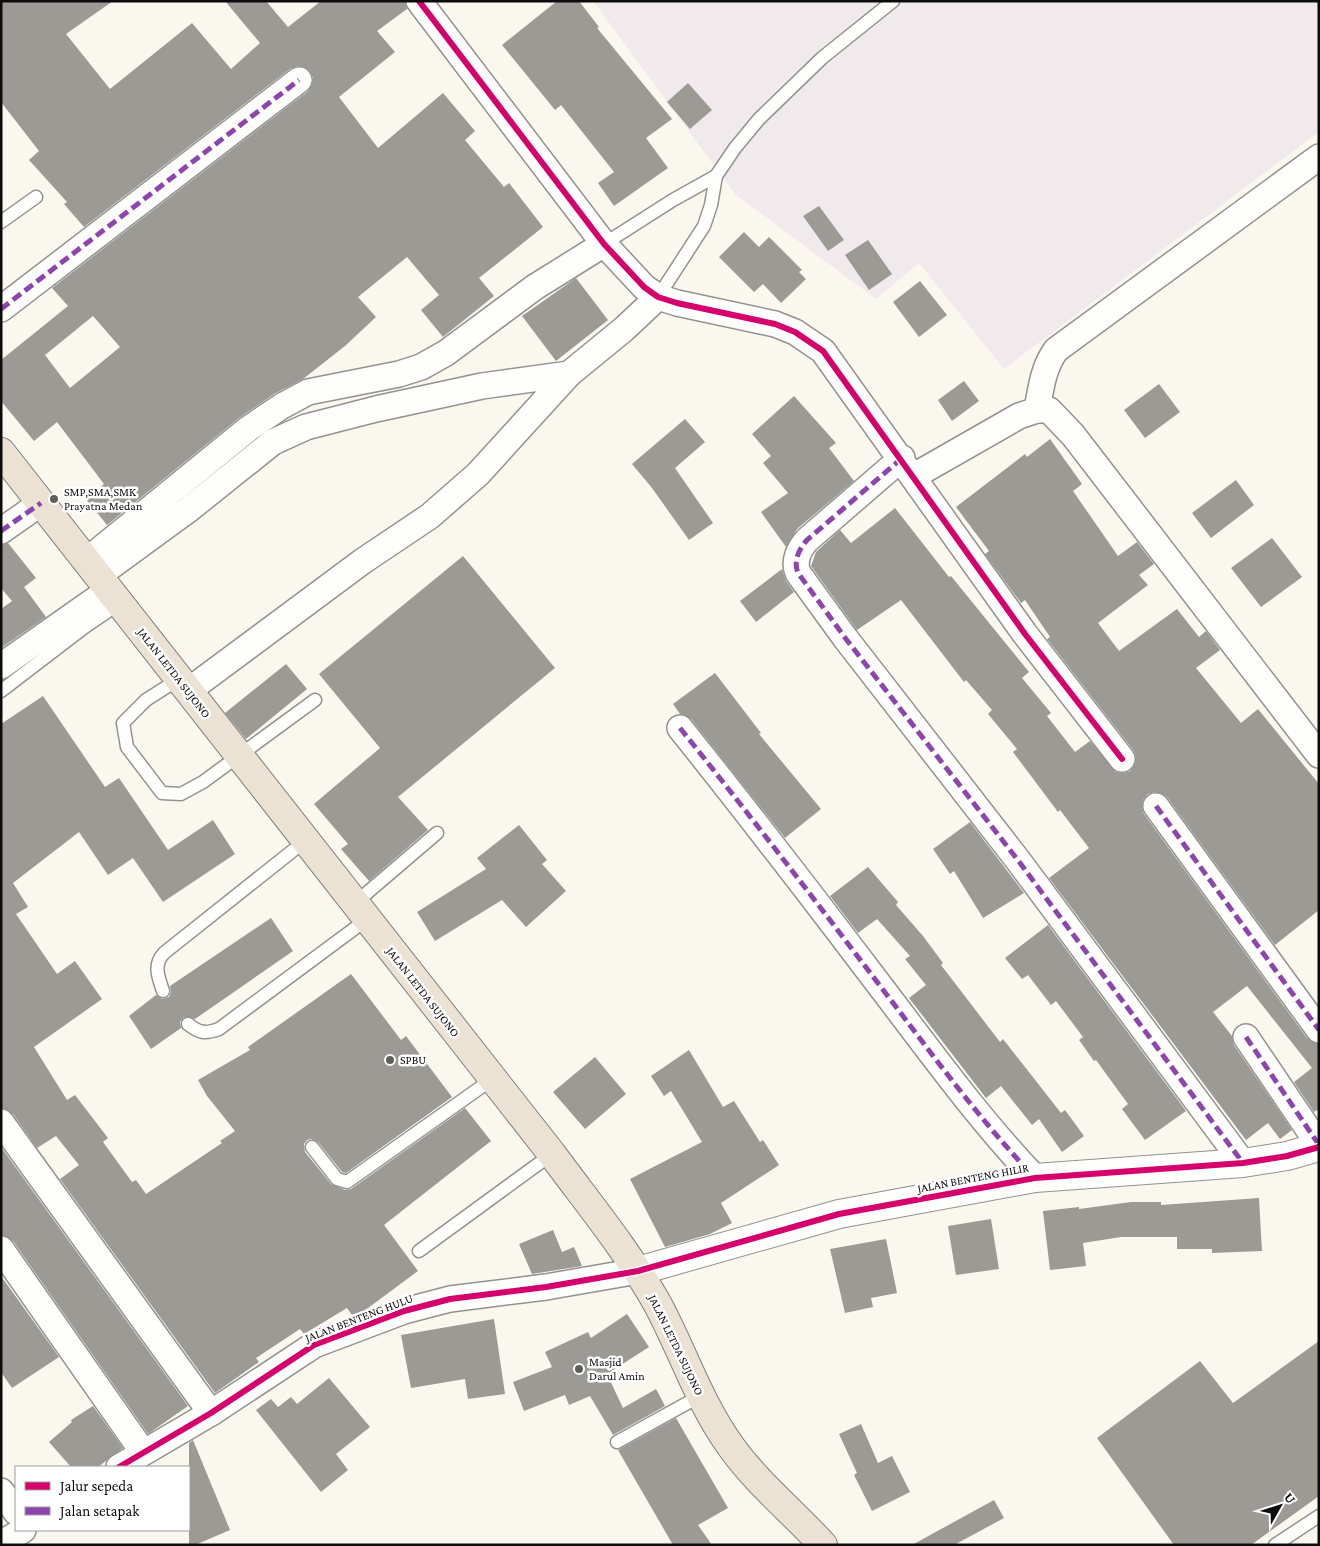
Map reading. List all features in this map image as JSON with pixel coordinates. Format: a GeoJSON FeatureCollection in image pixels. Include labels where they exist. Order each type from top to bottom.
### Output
{"type":"FeatureCollection","features":[{"type":"Feature","properties":{"kind":"highway","name":"JALAN LETDA SUJONO"},"geometry":{"type":"LineString","coordinates":[[1,452],[106,580],[183,685],[552,1154],[638,1271],[671,1330],[699,1394],[727,1440],[754,1476],[823,1545]]}},
{"type":"Feature","properties":{"kind":"street"},"geometry":{"type":"LineString","coordinates":[[419,1],[604,244],[632,276],[658,297],[700,309],[775,324],[812,341],[835,364],[1026,634],[1122,759]]}},
{"type":"Feature","properties":{"kind":"street"},"geometry":{"type":"LineString","coordinates":[[1,309],[299,80]]}},
{"type":"Feature","properties":{"kind":"street"},"geometry":{"type":"LineString","coordinates":[[1037,410],[1042,379],[1049,361],[1056,350],[1319,157]]}},
{"type":"Feature","properties":{"kind":"street"},"geometry":{"type":"LineString","coordinates":[[106,580],[248,429],[282,406],[308,392],[399,374],[421,367],[446,353],[535,287],[604,244]]}},
{"type":"Feature","properties":{"kind":"street"},"geometry":{"type":"LineString","coordinates":[[183,685],[430,516],[478,474],[569,374],[624,329],[658,297]]}},
{"type":"Feature","properties":{"kind":"street"},"geometry":{"type":"LineString","coordinates":[[1,666],[188,510],[273,442],[306,427],[376,409],[482,386],[569,374]]}},
{"type":"Feature","properties":{"kind":"street"},"geometry":{"type":"LineString","coordinates":[[1244,1163],[1023,867],[846,639],[798,573],[795,563],[801,547],[908,467],[1019,416],[1037,410],[1049,410],[1073,435],[1319,755]]}},
{"type":"Feature","properties":{"kind":"street"},"geometry":{"type":"LineString","coordinates":[[1,531],[41,503]]}},
{"type":"Feature","properties":{"kind":"street"},"geometry":{"type":"LineString","coordinates":[[680,728],[779,853],[968,1101],[1035,1178]]}},
{"type":"Feature","properties":{"kind":"street"},"geometry":{"type":"LineString","coordinates":[[1156,806],[1319,1030]]}},
{"type":"Feature","properties":{"kind":"street"},"geometry":{"type":"LineString","coordinates":[[1246,1037],[1319,1146]]}},
{"type":"Feature","properties":{"kind":"street"},"geometry":{"type":"LineString","coordinates":[[1,1122],[211,1413]]}},
{"type":"Feature","properties":{"kind":"street","name":"JALAN BENTENG HILIR"},"geometry":{"type":"LineString","coordinates":[[638,1271],[839,1214],[1035,1178],[1244,1163],[1287,1156],[1319,1146]]}},
{"type":"Feature","properties":{"kind":"street"},"geometry":{"type":"LineString","coordinates":[[1,1249],[142,1452]]}},
{"type":"Feature","properties":{"kind":"street","name":"JALAN BENTENG HULU"},"geometry":{"type":"LineString","coordinates":[[120,1466],[211,1413],[314,1345],[404,1311],[450,1299],[536,1288],[638,1271]]}},
{"type":"Feature","properties":{"kind":"street"},"geometry":{"type":"LineString","coordinates":[[1,1491],[15,1511]]}},
{"type":"Feature","properties":{"kind":"street"},"geometry":{"type":"LineString","coordinates":[[1,1544],[22,1531]]}},
{"type":"Feature","properties":{"kind":"lane"},"geometry":{"type":"LineString","coordinates":[[604,244],[673,200],[716,176],[741,141],[788,91],[822,58],[892,1]]}},
{"type":"Feature","properties":{"kind":"lane"},"geometry":{"type":"LineString","coordinates":[[658,297],[704,226],[711,205],[716,176]]}},
{"type":"Feature","properties":{"kind":"lane"},"geometry":{"type":"LineString","coordinates":[[1,222],[36,197]]}},
{"type":"Feature","properties":{"kind":"lane"},"geometry":{"type":"LineString","coordinates":[[1,691],[86,626],[106,580]]}},
{"type":"Feature","properties":{"kind":"lane"},"geometry":{"type":"LineString","coordinates":[[183,685],[146,700],[123,723],[127,746],[162,793],[182,794],[240,757],[315,700]]}},
{"type":"Feature","properties":{"kind":"lane"},"geometry":{"type":"LineString","coordinates":[[188,1024],[204,1033],[219,1029],[360,912],[437,834]]}},
{"type":"Feature","properties":{"kind":"lane"},"geometry":{"type":"LineString","coordinates":[[163,990],[156,970],[158,960],[164,953],[305,841]]}},
{"type":"Feature","properties":{"kind":"lane"},"geometry":{"type":"LineString","coordinates":[[312,1147],[337,1179],[347,1182],[492,1080]]}},
{"type":"Feature","properties":{"kind":"lane"},"geometry":{"type":"LineString","coordinates":[[420,1251],[552,1154]]}},
{"type":"Feature","properties":{"kind":"lane"},"geometry":{"type":"LineString","coordinates":[[618,1442],[699,1394]]}},
{"type":"Feature","properties":{"kind":"lane"},"geometry":{"type":"LineString","coordinates":[[1275,1545],[1319,1516]]}},
{"type":"Feature","properties":{"kind":"shaded area"},"geometry":{"type":"Polygon","coordinates":[[[593,1],[1319,1],[1319,132],[1004,369],[919,263],[876,299],[735,194],[593,1]]]}},
{"type":"Feature","properties":{"kind":"building"},"geometry":{"type":"Polygon","coordinates":[[[1,1],[113,1],[66,34],[110,89],[192,23],[231,69],[260,43],[225,1],[266,1],[288,27],[321,1],[405,1],[407,9],[377,31],[395,52],[339,97],[378,148],[443,93],[475,131],[465,140],[504,187],[509,183],[543,227],[479,278],[494,296],[443,337],[421,310],[439,295],[407,257],[358,297],[376,317],[345,346],[303,379],[274,394],[239,418],[107,525],[86,499],[104,484],[57,422],[34,441],[1,401],[1,360],[68,306],[52,288],[308,91],[312,85],[313,78],[310,71],[304,67],[297,66],[290,69],[84,227],[64,204],[67,202],[29,160],[39,151],[1,102],[1,1]],[[93,316],[45,355],[70,388],[120,347],[93,316]]]}},
{"type":"Feature","properties":{"kind":"building"},"geometry":{"type":"Polygon","coordinates":[[[557,1],[579,1],[599,27],[597,28],[672,119],[646,138],[668,168],[614,206],[598,183],[614,172],[561,105],[555,110],[502,45],[557,1]]]}},
{"type":"Feature","properties":{"kind":"building"},"geometry":{"type":"Polygon","coordinates":[[[688,83],[712,110],[690,129],[667,102],[688,83]]]}},
{"type":"Feature","properties":{"kind":"building"},"geometry":{"type":"Polygon","coordinates":[[[819,206],[844,240],[828,251],[803,216],[819,206]]]}},
{"type":"Feature","properties":{"kind":"building"},"geometry":{"type":"Polygon","coordinates":[[[744,232],[759,247],[769,237],[802,270],[799,272],[806,279],[781,303],[763,284],[754,292],[719,257],[744,232]]]}},
{"type":"Feature","properties":{"kind":"building"},"geometry":{"type":"Polygon","coordinates":[[[868,240],[892,274],[869,290],[845,255],[868,240]]]}},
{"type":"Feature","properties":{"kind":"building"},"geometry":{"type":"Polygon","coordinates":[[[576,278],[608,320],[556,361],[522,316],[576,278]]]}},
{"type":"Feature","properties":{"kind":"building"},"geometry":{"type":"Polygon","coordinates":[[[920,281],[947,315],[919,337],[893,302],[920,281]]]}},
{"type":"Feature","properties":{"kind":"building"},"geometry":{"type":"Polygon","coordinates":[[[964,381],[979,401],[952,421],[938,400],[964,381]]]}},
{"type":"Feature","properties":{"kind":"building"},"geometry":{"type":"Polygon","coordinates":[[[1159,384],[1180,412],[1145,438],[1124,410],[1159,384]]]}},
{"type":"Feature","properties":{"kind":"building"},"geometry":{"type":"Polygon","coordinates":[[[794,396],[836,443],[829,448],[854,481],[797,529],[786,547],[761,512],[788,493],[763,463],[771,456],[752,434],[794,396]]]}},
{"type":"Feature","properties":{"kind":"building"},"geometry":{"type":"Polygon","coordinates":[[[685,419],[705,442],[675,468],[713,523],[689,540],[652,488],[632,464],[685,419]]]}},
{"type":"Feature","properties":{"kind":"building"},"geometry":{"type":"Polygon","coordinates":[[[1050,439],[1082,484],[1073,491],[1118,556],[1137,542],[1154,564],[1139,575],[1148,585],[1098,623],[1119,651],[1177,609],[1199,637],[1206,631],[1220,650],[1196,668],[1241,723],[1258,709],[1319,784],[1319,910],[1275,945],[1167,797],[1155,792],[1148,794],[1143,800],[1142,807],[1144,814],[1307,1038],[1319,1044],[1319,1109],[1314,1112],[1294,1082],[1312,1068],[1247,986],[1213,1012],[1232,1036],[1234,1045],[1292,1130],[1280,1139],[1268,1123],[1246,1140],[1049,878],[1089,848],[1060,810],[1058,812],[1013,752],[1017,749],[988,714],[992,710],[966,680],[964,682],[901,600],[857,630],[811,566],[816,552],[840,530],[851,543],[895,508],[949,577],[951,576],[1029,672],[1022,678],[1051,713],[1047,716],[1075,752],[1090,741],[1116,772],[1130,771],[1135,764],[1136,757],[1133,750],[1047,639],[1050,637],[1025,600],[1021,603],[985,554],[989,551],[956,507],[1025,454],[1027,457],[1050,439]]]}},
{"type":"Feature","properties":{"kind":"building"},"geometry":{"type":"Polygon","coordinates":[[[1236,480],[1254,505],[1211,538],[1192,513],[1236,480]]]}},
{"type":"Feature","properties":{"kind":"building"},"geometry":{"type":"Polygon","coordinates":[[[1272,538],[1302,577],[1261,607],[1231,568],[1272,538]]]}},
{"type":"Feature","properties":{"kind":"building"},"geometry":{"type":"Polygon","coordinates":[[[8,543],[36,578],[24,587],[46,617],[1,648],[1,609],[12,601],[1,588],[1,545],[8,543]]]}},
{"type":"Feature","properties":{"kind":"building"},"geometry":{"type":"Polygon","coordinates":[[[463,556],[555,668],[398,797],[428,830],[369,881],[341,849],[348,844],[314,804],[380,748],[319,674],[463,556]]]}},
{"type":"Feature","properties":{"kind":"building"},"geometry":{"type":"Polygon","coordinates":[[[782,569],[786,581],[794,592],[756,622],[740,601],[782,569]]]}},
{"type":"Feature","properties":{"kind":"building"},"geometry":{"type":"Polygon","coordinates":[[[286,664],[307,689],[246,739],[225,713],[286,664]]]}},
{"type":"Feature","properties":{"kind":"building"},"geometry":{"type":"Polygon","coordinates":[[[715,673],[761,733],[759,734],[821,809],[785,838],[691,719],[680,714],[673,704],[715,673]]]}},
{"type":"Feature","properties":{"kind":"building"},"geometry":{"type":"Polygon","coordinates":[[[43,696],[105,787],[119,778],[168,850],[213,820],[235,854],[163,902],[133,858],[108,875],[79,832],[13,883],[28,907],[16,914],[57,974],[75,961],[102,999],[34,1047],[67,1100],[75,1095],[108,1138],[103,1142],[132,1182],[136,1180],[146,1194],[222,1143],[220,1141],[235,1131],[207,1096],[198,1080],[250,1050],[248,1047],[351,974],[401,1040],[406,1036],[452,1097],[346,1173],[342,1172],[318,1142],[311,1139],[307,1140],[304,1144],[305,1152],[331,1184],[345,1190],[351,1189],[465,1108],[491,1141],[384,1225],[418,1271],[364,1311],[352,1315],[347,1308],[304,1334],[300,1329],[256,1358],[259,1362],[215,1393],[60,1179],[79,1165],[56,1136],[37,1148],[13,1114],[1,1108],[1,724],[43,696]]]}},
{"type":"Feature","properties":{"kind":"building"},"geometry":{"type":"Polygon","coordinates":[[[970,822],[1024,893],[983,918],[954,871],[950,874],[933,849],[970,822]]]}},
{"type":"Feature","properties":{"kind":"building"},"geometry":{"type":"Polygon","coordinates":[[[519,825],[547,860],[542,864],[566,891],[526,927],[502,900],[435,941],[417,912],[486,869],[477,858],[519,825]]]}},
{"type":"Feature","properties":{"kind":"building"},"geometry":{"type":"Polygon","coordinates":[[[868,867],[898,902],[896,905],[923,936],[943,963],[941,965],[1000,1042],[1003,1039],[1061,1113],[1065,1110],[1084,1136],[1062,1152],[1039,1119],[1032,1125],[1001,1086],[986,1098],[909,998],[926,985],[905,959],[910,956],[877,919],[858,933],[830,896],[868,867]]]}},
{"type":"Feature","properties":{"kind":"building"},"geometry":{"type":"Polygon","coordinates":[[[271,918],[293,951],[195,1019],[184,1017],[180,1022],[181,1028],[151,1049],[129,1016],[156,995],[162,999],[169,997],[171,992],[170,986],[271,918]]]}},
{"type":"Feature","properties":{"kind":"building"},"geometry":{"type":"Polygon","coordinates":[[[1048,925],[1186,1111],[1145,1140],[1122,1109],[1128,1104],[1079,1040],[1083,1037],[1056,1001],[1051,1005],[1028,975],[1022,979],[1005,958],[1048,925]]]}},
{"type":"Feature","properties":{"kind":"building"},"geometry":{"type":"Polygon","coordinates":[[[689,1050],[723,1107],[734,1101],[760,1142],[763,1140],[779,1165],[721,1203],[732,1223],[710,1234],[665,1247],[630,1179],[702,1142],[671,1091],[664,1096],[651,1076],[689,1050]]]}},
{"type":"Feature","properties":{"kind":"building"},"geometry":{"type":"Polygon","coordinates":[[[595,1057],[626,1094],[585,1129],[553,1092],[595,1057]]]}},
{"type":"Feature","properties":{"kind":"building"},"geometry":{"type":"Polygon","coordinates":[[[1,1147],[188,1406],[148,1434],[13,1241],[1,1235],[1,1147]]]}},
{"type":"Feature","properties":{"kind":"building"},"geometry":{"type":"Polygon","coordinates":[[[1259,1198],[1262,1251],[1212,1253],[1212,1249],[1177,1249],[1177,1237],[1121,1237],[1083,1243],[1086,1266],[1050,1270],[1043,1211],[1079,1207],[1079,1209],[1131,1202],[1161,1202],[1161,1205],[1259,1198]]]}},
{"type":"Feature","properties":{"kind":"building"},"geometry":{"type":"Polygon","coordinates":[[[991,1219],[999,1269],[956,1275],[948,1226],[991,1219]]]}},
{"type":"Feature","properties":{"kind":"building"},"geometry":{"type":"Polygon","coordinates":[[[553,1230],[562,1252],[574,1247],[582,1266],[532,1274],[519,1244],[553,1230]]]}},
{"type":"Feature","properties":{"kind":"building"},"geometry":{"type":"Polygon","coordinates":[[[886,1239],[897,1293],[871,1298],[873,1307],[845,1313],[830,1249],[886,1239]]]}},
{"type":"Feature","properties":{"kind":"building"},"geometry":{"type":"Polygon","coordinates":[[[1,1276],[59,1357],[12,1388],[1,1372],[1,1276]]]}},
{"type":"Feature","properties":{"kind":"building"},"geometry":{"type":"Polygon","coordinates":[[[627,1314],[649,1347],[607,1374],[623,1408],[656,1389],[665,1406],[613,1435],[590,1396],[569,1405],[565,1395],[524,1411],[513,1382],[552,1367],[545,1352],[588,1332],[591,1338],[627,1314]]]}},
{"type":"Feature","properties":{"kind":"building"},"geometry":{"type":"Polygon","coordinates":[[[494,1319],[505,1394],[468,1399],[465,1379],[411,1388],[401,1335],[494,1319]]]}},
{"type":"Feature","properties":{"kind":"building"},"geometry":{"type":"Polygon","coordinates":[[[1319,1341],[1319,1496],[1251,1545],[1174,1545],[1097,1438],[1200,1361],[1233,1403],[1319,1341]]]}},
{"type":"Feature","properties":{"kind":"building"},"geometry":{"type":"Polygon","coordinates":[[[329,1378],[370,1427],[336,1454],[348,1470],[321,1492],[256,1410],[271,1399],[278,1407],[291,1397],[297,1404],[329,1378]]]}},
{"type":"Feature","properties":{"kind":"building"},"geometry":{"type":"Polygon","coordinates":[[[93,1406],[123,1448],[99,1466],[70,1466],[49,1442],[72,1422],[71,1420],[93,1406]]]}},
{"type":"Feature","properties":{"kind":"building"},"geometry":{"type":"Polygon","coordinates":[[[676,1418],[728,1508],[698,1525],[712,1545],[673,1545],[618,1450],[676,1418]]]}},
{"type":"Feature","properties":{"kind":"building"},"geometry":{"type":"Polygon","coordinates":[[[861,1424],[878,1463],[892,1456],[910,1492],[872,1511],[854,1475],[857,1473],[839,1434],[861,1424]]]}},
{"type":"Feature","properties":{"kind":"building"},"geometry":{"type":"Polygon","coordinates":[[[193,1440],[230,1530],[195,1545],[189,1545],[189,1443],[193,1440]]]}},
{"type":"Feature","properties":{"kind":"building"},"geometry":{"type":"Polygon","coordinates":[[[994,1500],[1004,1518],[954,1545],[912,1545],[994,1500]]]}},
{"type":"Feature","properties":{"kind":"marked path"},"geometry":{"type":"LineString","coordinates":[[1,309],[299,80]]}},
{"type":"Feature","properties":{"kind":"marked path"},"geometry":{"type":"LineString","coordinates":[[902,458],[807,540],[798,555],[796,564],[798,573],[846,639],[1017,859],[1243,1163]]}},
{"type":"Feature","properties":{"kind":"marked path"},"geometry":{"type":"LineString","coordinates":[[1,531],[41,503]]}},
{"type":"Feature","properties":{"kind":"marked path"},"geometry":{"type":"LineString","coordinates":[[680,728],[950,1078],[1035,1178]]}},
{"type":"Feature","properties":{"kind":"marked path"},"geometry":{"type":"LineString","coordinates":[[1156,806],[1319,1030]]}},
{"type":"Feature","properties":{"kind":"marked path"},"geometry":{"type":"LineString","coordinates":[[1246,1037],[1319,1145]]}},
{"type":"Feature","properties":{"kind":"cycle path"},"geometry":{"type":"LineString","coordinates":[[419,1],[604,244],[644,287],[658,297],[677,303],[775,324],[795,332],[823,351],[1025,634],[1122,759]]}},
{"type":"Feature","properties":{"kind":"cycle path"},"geometry":{"type":"LineString","coordinates":[[121,1466],[211,1413],[314,1345],[404,1311],[450,1299],[546,1287],[638,1271],[839,1214],[1035,1178],[1243,1163],[1287,1156],[1319,1147]]}},
{"type":"Feature","properties":{"kind":"place","name":"SMP,SMA,SMK Prayatna Medan"},"geometry":{"type":"Point","coordinates":[54,499]}},
{"type":"Feature","properties":{"kind":"place","name":"SPBU"},"geometry":{"type":"Point","coordinates":[390,1060]}},
{"type":"Feature","properties":{"kind":"place","name":"Masjid Darul Amin"},"geometry":{"type":"Point","coordinates":[579,1369]}}]}
